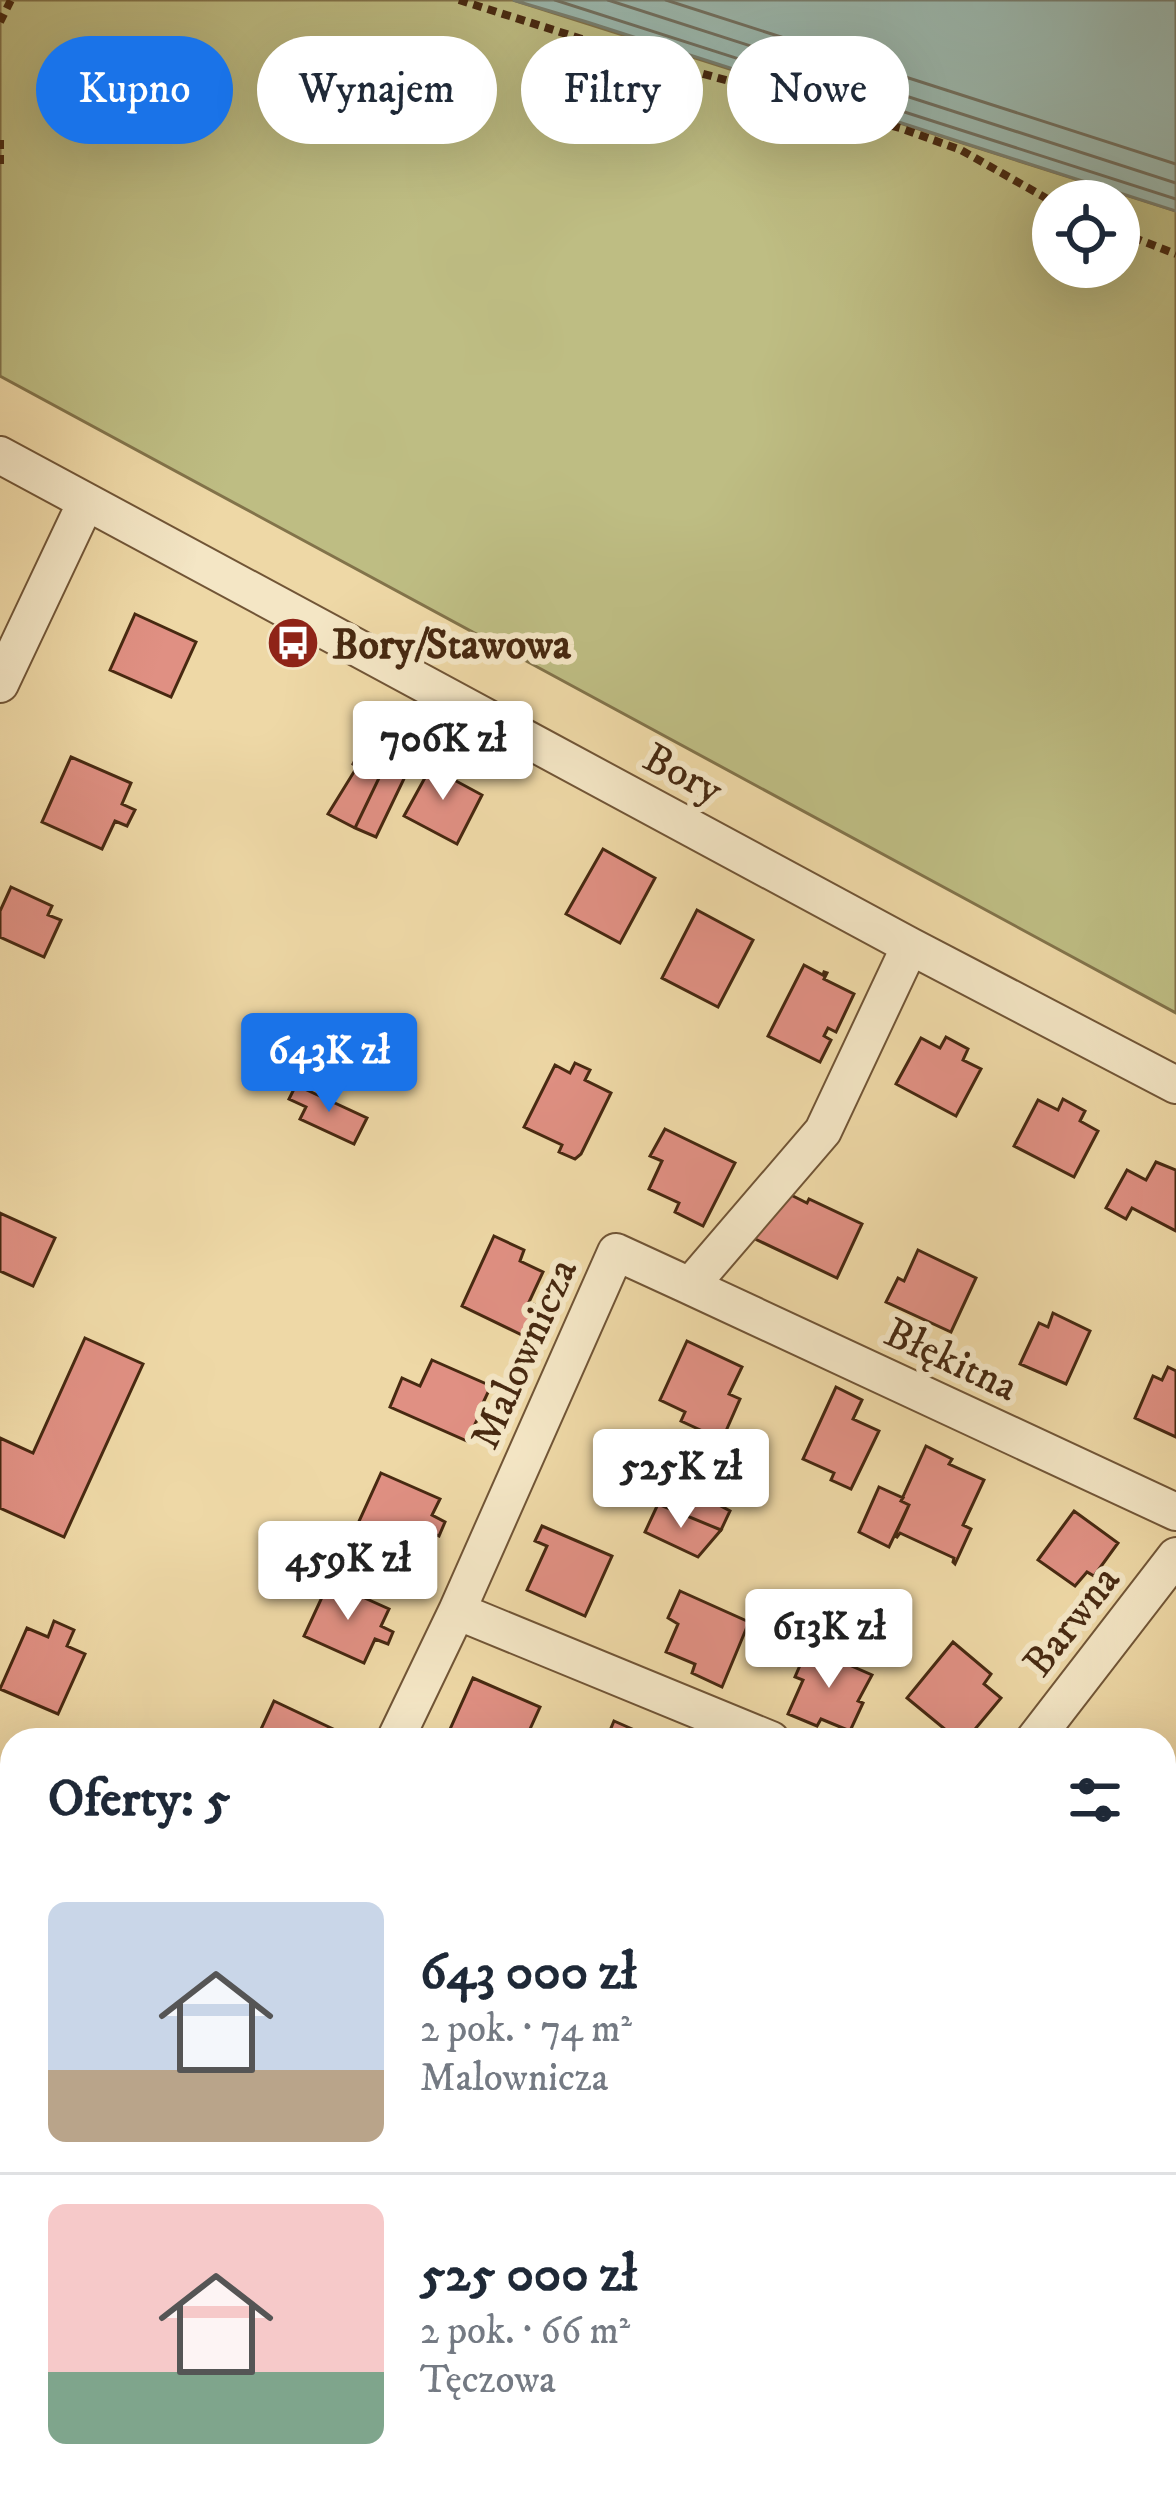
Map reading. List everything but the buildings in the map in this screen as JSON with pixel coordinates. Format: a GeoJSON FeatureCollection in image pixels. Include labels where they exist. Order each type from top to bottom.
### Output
{"type":"FeatureCollection","features":[{"type":"Feature","properties":{"kind":"street","name":"Bory"},"geometry":{"type":"LineString","coordinates":[[0,455],[1176,1085]]}},
{"type":"Feature","properties":{"kind":"street"},"geometry":{"type":"LineString","coordinates":[[0,684],[86,502]]}},
{"type":"Feature","properties":{"kind":"street"},"geometry":{"type":"LineString","coordinates":[[690,1286],[823,1131],[910,946]]}},
{"type":"Feature","properties":{"kind":"street","name":"Malownicza"},"geometry":{"type":"LineString","coordinates":[[401,1728],[616,1252],[690,1286]]}},
{"type":"Feature","properties":{"kind":"street","name":"Błękitna"},"geometry":{"type":"LineString","coordinates":[[690,1286],[1176,1512]]}},
{"type":"Feature","properties":{"kind":"street","name":"Barwna"},"geometry":{"type":"LineString","coordinates":[[1043,1728],[1176,1556]]}},
{"type":"Feature","properties":{"kind":"street"},"geometry":{"type":"LineString","coordinates":[[457,1611],[742,1728]]}},
{"type":"Feature","properties":{"kind":"path"},"geometry":{"type":"LineString","coordinates":[[0,22],[11,0]]}},
{"type":"Feature","properties":{"kind":"path"},"geometry":{"type":"LineString","coordinates":[[459,0],[620,51],[901,128],[961,150],[1032,190]]}},
{"type":"Feature","properties":{"kind":"path"},"geometry":{"type":"LineString","coordinates":[[0,140],[0,170]]}},
{"type":"Feature","properties":{"kind":"path"},"geometry":{"type":"LineString","coordinates":[[1140,240],[1176,254]]}},
{"type":"Feature","properties":{"kind":"shaded area"},"geometry":{"type":"Polygon","coordinates":[[[0,0],[513,0],[626,36],[521,36],[521,144],[703,144],[703,60],[727,68],[727,144],[909,144],[909,126],[1079,180],[1032,180],[1032,288],[1140,288],[1140,200],[1176,211],[1176,1013],[0,376],[0,0]]]}},
{"type":"Feature","properties":{"kind":"water"},"geometry":{"type":"Polygon","coordinates":[[[513,0],[1176,0],[1176,211],[1140,199],[1140,180],[1079,180],[909,125],[909,36],[727,36],[727,67],[703,59],[703,36],[631,36],[513,0]]]}},
{"type":"Feature","properties":{"kind":"place","name":"Bory/Stawowa"},"geometry":{"type":"Point","coordinates":[293,643]}}]}
